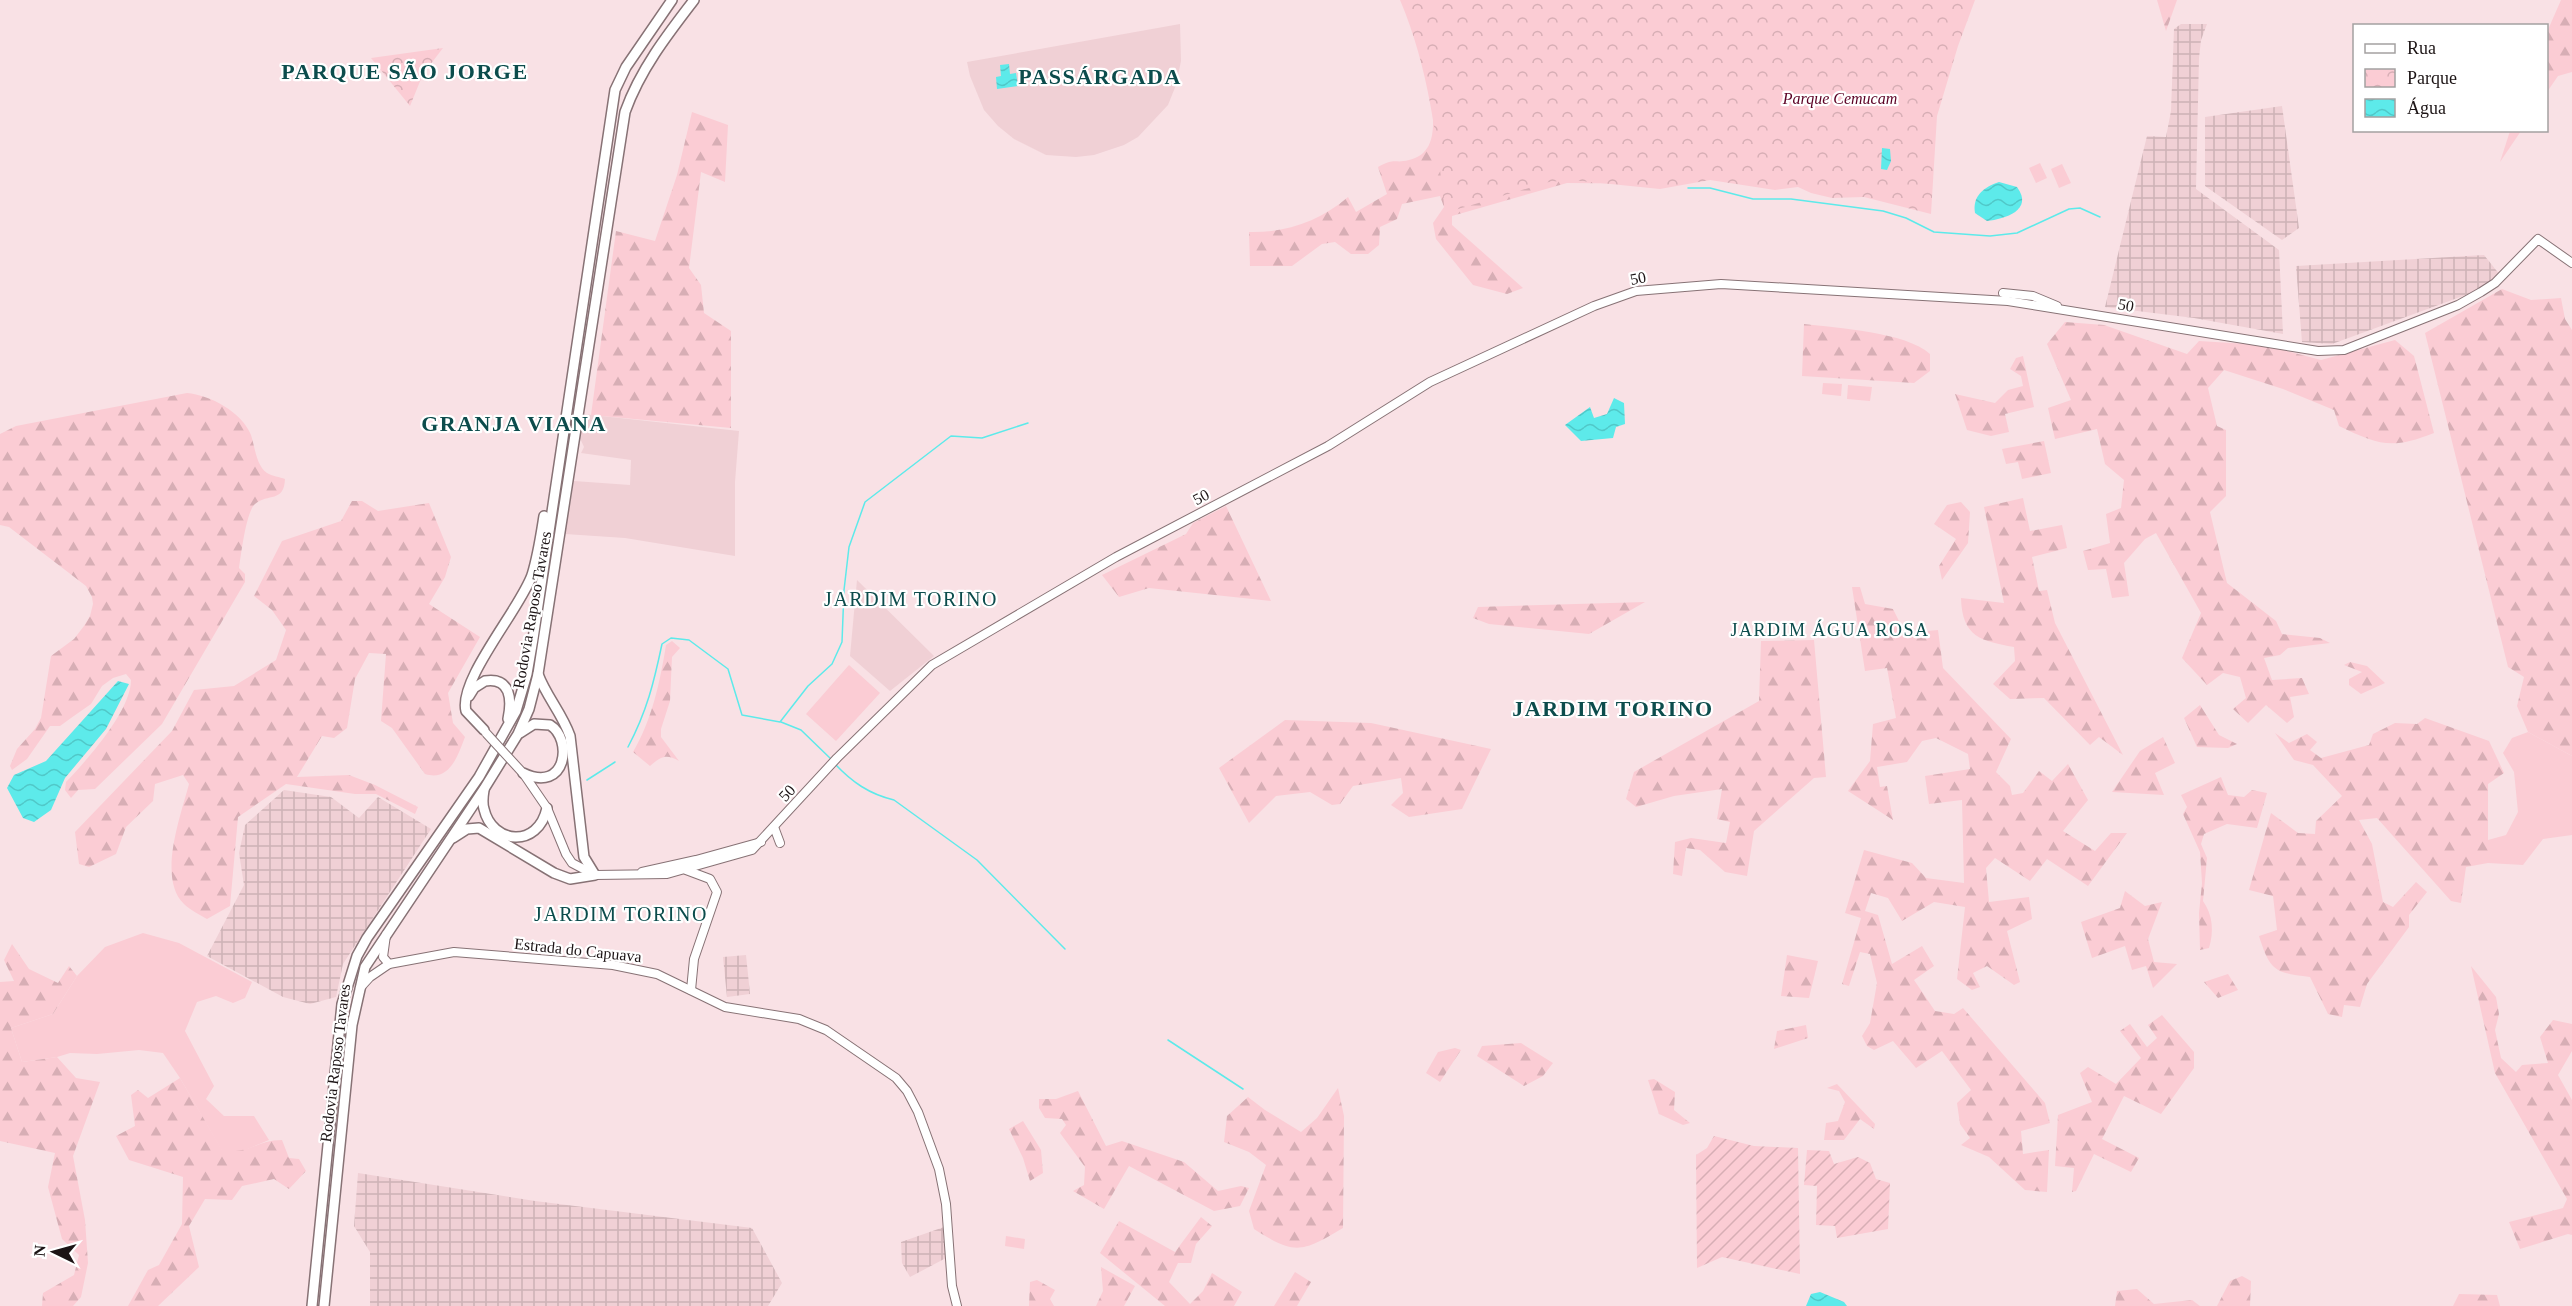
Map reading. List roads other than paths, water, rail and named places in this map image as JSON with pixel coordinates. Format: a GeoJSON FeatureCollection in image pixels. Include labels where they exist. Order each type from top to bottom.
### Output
{"type":"FeatureCollection","features":[{"type":"Feature","properties":{"kind":"highway","name":"Rodovia Raposo Tavares"},"geometry":{"type":"LineString","coordinates":[[312,1306],[342,1004],[357,956],[390,903],[479,777],[516,711],[527,674],[615,90],[626,67],[672,0]]}},
{"type":"Feature","properties":{"kind":"highway","name":"Rodovia Raposo Tavares"},"geometry":{"type":"LineString","coordinates":[[324,1306],[342,1111],[358,991],[365,967],[484,789],[518,734],[529,709],[538,674],[625,112],[637,82],[693,0]]}},
{"type":"Feature","properties":{"kind":"highway"},"geometry":{"type":"LineString","coordinates":[[485,732],[466,711],[467,691],[524,593],[532,574],[548,498],[555,478]]}},
{"type":"Feature","properties":{"kind":"highway"},"geometry":{"type":"LineString","coordinates":[[451,839],[467,829],[479,828],[554,873],[570,879],[595,875],[584,857],[570,736],[566,724],[545,691],[538,674]]}},
{"type":"Feature","properties":{"kind":"highway"},"geometry":{"type":"LineString","coordinates":[[485,732],[469,708],[469,698],[474,688],[490,680],[505,686],[511,695],[505,732]]}},
{"type":"Feature","properties":{"kind":"highway"},"geometry":{"type":"LineString","coordinates":[[518,734],[534,724],[546,723],[556,728],[561,738],[562,760],[556,773],[539,779],[522,772]]}},
{"type":"Feature","properties":{"kind":"highway"},"geometry":{"type":"LineString","coordinates":[[484,789],[486,814],[495,827],[507,835],[526,836],[537,830],[545,817],[547,808]]}},
{"type":"Feature","properties":{"kind":"main road","name":"50"},"geometry":{"type":"LineString","coordinates":[[685,870],[752,850],[762,842],[835,761],[924,670],[1116,557],[1286,469],[1430,382],[1613,298],[1653,289],[1720,284],[1989,299],[2061,308],[2318,351],[2344,350],[2458,305],[2495,283],[2538,239],[2572,263]]}},
{"type":"Feature","properties":{"kind":"main road"},"geometry":{"type":"LineString","coordinates":[[2003,293],[2040,298],[2061,308]]}},
{"type":"Feature","properties":{"kind":"main road"},"geometry":{"type":"LineString","coordinates":[[485,732],[522,772],[547,808],[572,863],[595,875],[663,875],[685,870],[710,879],[717,892],[694,959],[691,990]]}},
{"type":"Feature","properties":{"kind":"main road"},"geometry":{"type":"LineString","coordinates":[[774,827],[780,843]]}},
{"type":"Feature","properties":{"kind":"main road"},"geometry":{"type":"LineString","coordinates":[[629,875],[762,842]]}},
{"type":"Feature","properties":{"kind":"main road"},"geometry":{"type":"LineString","coordinates":[[663,875],[664,869],[670,865]]}},
{"type":"Feature","properties":{"kind":"main road"},"geometry":{"type":"LineString","coordinates":[[387,933],[383,957],[389,964]]}},
{"type":"Feature","properties":{"kind":"main road","name":"Estrada do Capuava"},"geometry":{"type":"LineString","coordinates":[[358,991],[370,977],[389,964],[454,952],[635,968],[657,974],[725,1007],[812,1023],[879,1065],[907,1090],[922,1121],[939,1168],[946,1204],[952,1286],[957,1306]]}},
{"type":"Feature","properties":{"kind":"water"},"geometry":{"type":"Polygon","coordinates":[[[1009,64],[1010,74],[1016,73],[1018,86],[997,89],[996,77],[1001,76],[1000,65],[1009,64]]]}},
{"type":"Feature","properties":{"kind":"water"},"geometry":{"type":"Polygon","coordinates":[[[1882,148],[1890,149],[1891,161],[1887,170],[1881,169],[1882,148]]]}},
{"type":"Feature","properties":{"kind":"water"},"geometry":{"type":"Polygon","coordinates":[[[1999,182],[2017,187],[2022,202],[2015,212],[1987,221],[1975,213],[1975,202],[1980,193],[1999,182]]]}},
{"type":"Feature","properties":{"kind":"water"},"geometry":{"type":"Polygon","coordinates":[[[1614,398],[1624,403],[1625,424],[1616,427],[1613,438],[1581,441],[1565,425],[1590,407],[1594,418],[1607,414],[1614,398]]]}},
{"type":"Feature","properties":{"kind":"water"},"geometry":{"type":"Polygon","coordinates":[[[118,681],[129,684],[106,729],[65,778],[51,810],[34,822],[23,818],[7,788],[14,775],[46,761],[118,681]]]}},
{"type":"Feature","properties":{"kind":"water"},"geometry":{"type":"Polygon","coordinates":[[[1820,1292],[1844,1302],[1847,1306],[1806,1306],[1811,1294],[1820,1292]]]}},
{"type":"Feature","properties":{"kind":"waterway"},"geometry":{"type":"LineString","coordinates":[[1688,188],[1710,188],[1753,199],[1791,199],[1883,211],[1906,218],[1934,232],[1990,236],[2017,233],[2069,209],[2080,208],[2100,217]]}},
{"type":"Feature","properties":{"kind":"waterway"},"geometry":{"type":"LineString","coordinates":[[628,747],[649,696],[662,644],[671,638],[689,640],[728,669],[742,715],[780,722],[808,686],[832,664],[842,642],[844,590],[849,547],[865,502],[951,436],[982,438],[1028,423]]}},
{"type":"Feature","properties":{"kind":"waterway"},"geometry":{"type":"LineString","coordinates":[[781,722],[801,730],[832,760]]}},
{"type":"Feature","properties":{"kind":"waterway"},"geometry":{"type":"LineString","coordinates":[[587,780],[615,762]]}},
{"type":"Feature","properties":{"kind":"waterway"},"geometry":{"type":"LineString","coordinates":[[835,764],[861,786],[894,800],[977,860],[1065,949]]}},
{"type":"Feature","properties":{"kind":"waterway"},"geometry":{"type":"LineString","coordinates":[[1168,1040],[1243,1089]]}},
{"type":"Feature","properties":{"kind":"district","name":"PARQUE SÃO JORGE"},"geometry":{"type":"Point","coordinates":[405,71]}},
{"type":"Feature","properties":{"kind":"district","name":"PASSÁRGADA"},"geometry":{"type":"Point","coordinates":[1100,76]}},
{"type":"Feature","properties":{"kind":"district","name":"GRANJA VIANA"},"geometry":{"type":"Point","coordinates":[514,423]}},
{"type":"Feature","properties":{"kind":"district","name":"JARDIM TORINO"},"geometry":{"type":"Point","coordinates":[911,599]}},
{"type":"Feature","properties":{"kind":"district","name":"JARDIM ÁGUA ROSA"},"geometry":{"type":"Point","coordinates":[1830,630]}},
{"type":"Feature","properties":{"kind":"district","name":"JARDIM TORINO"},"geometry":{"type":"Point","coordinates":[1613,708]}},
{"type":"Feature","properties":{"kind":"district","name":"JARDIM TORINO"},"geometry":{"type":"Point","coordinates":[621,914]}},
{"type":"Feature","properties":{"kind":"park label","name":"Parque Cemucam"},"geometry":{"type":"Point","coordinates":[1840,98]}}]}
